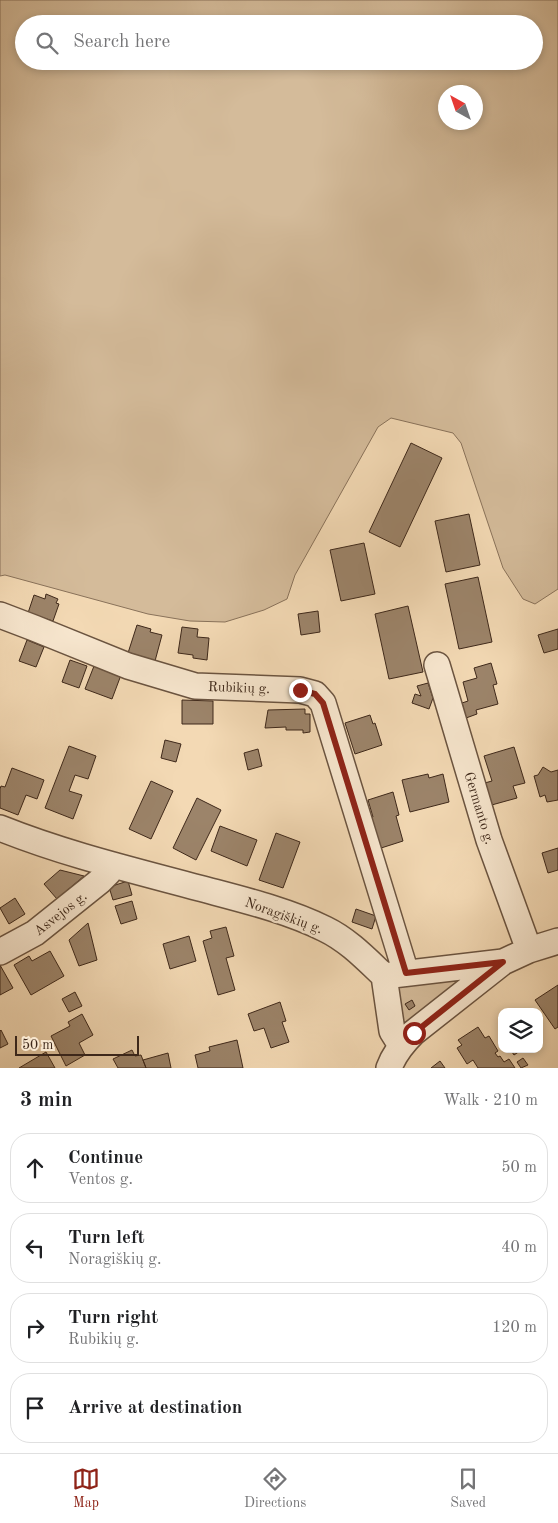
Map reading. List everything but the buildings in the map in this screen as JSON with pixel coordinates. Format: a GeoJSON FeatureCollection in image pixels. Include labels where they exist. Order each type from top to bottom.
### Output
{"type":"FeatureCollection","features":[{"type":"Feature","properties":{"kind":"street","name":"Rubikių g."},"geometry":{"type":"LineString","coordinates":[[0,615],[128,666],[195,686],[300,690],[315,694],[323,703],[395,974],[392,1032],[402,1044]]}},
{"type":"Feature","properties":{"kind":"street","name":"Germanto g."},"geometry":{"type":"LineString","coordinates":[[437,665],[489,840],[529,950]]}},
{"type":"Feature","properties":{"kind":"street","name":"Noragiškių g."},"geometry":{"type":"LineString","coordinates":[[0,828],[34,842],[111,865],[247,901],[318,926],[326,929],[395,974]]}},
{"type":"Feature","properties":{"kind":"street","name":"Asvejos g."},"geometry":{"type":"LineString","coordinates":[[0,952],[35,933],[100,881],[108,873],[111,865]]}},
{"type":"Feature","properties":{"kind":"street"},"geometry":{"type":"LineString","coordinates":[[389,1068],[392,1059],[402,1044],[503,962],[529,950],[558,941]]}},
{"type":"Feature","properties":{"kind":"street"},"geometry":{"type":"LineString","coordinates":[[395,974],[503,962]]}},
{"type":"Feature","properties":{"kind":"shaded area"},"geometry":{"type":"Polygon","coordinates":[[[0,0],[558,0],[558,589],[535,604],[523,599],[503,568],[461,443],[453,433],[391,418],[378,427],[295,575],[287,599],[264,610],[225,622],[190,621],[148,614],[5,575],[0,576],[0,0]]]}},
{"type":"Feature","properties":{"kind":"shaded area"},"geometry":{"type":"Polygon","coordinates":[[[470,975],[402,1028],[397,989],[401,985],[470,975]]]}},
{"type":"Feature","properties":{"kind":"route"},"geometry":{"type":"LineString","coordinates":[[300,690],[315,694],[323,703],[406,973],[503,962],[414,1033]]}}]}
